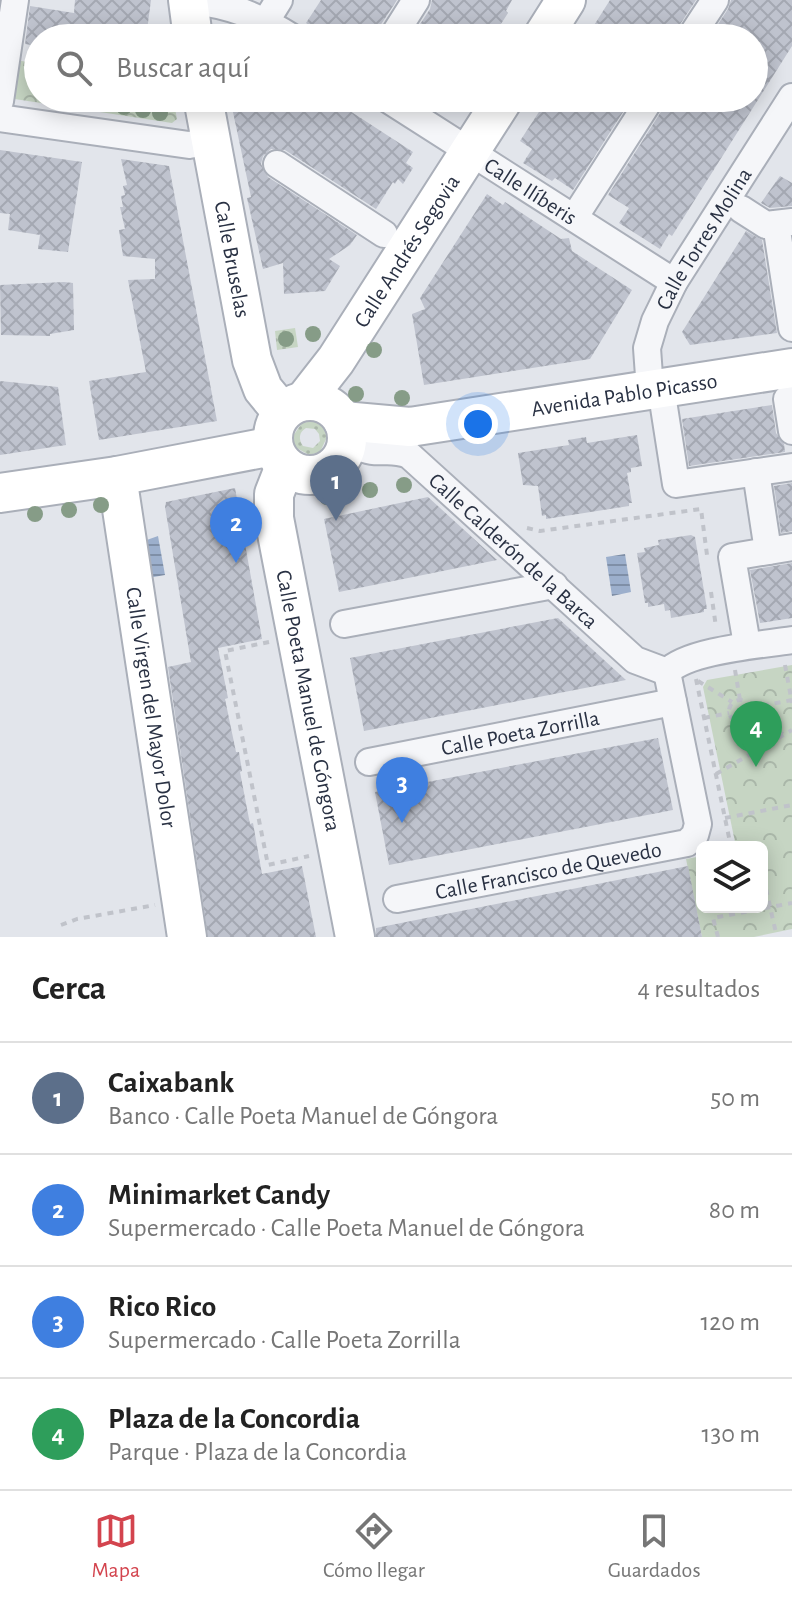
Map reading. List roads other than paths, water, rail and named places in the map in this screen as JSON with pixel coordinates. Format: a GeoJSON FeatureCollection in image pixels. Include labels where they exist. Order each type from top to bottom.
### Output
{"type":"FeatureCollection","features":[{"type":"Feature","properties":{"kind":"main road"},"geometry":{"type":"LineString","coordinates":[[188,0],[191,24]]}},
{"type":"Feature","properties":{"kind":"main road"},"geometry":{"type":"LineString","coordinates":[[551,24],[566,0]]}},
{"type":"Feature","properties":{"kind":"main road","name":"Calle Bruselas"},"geometry":{"type":"LineString","coordinates":[[206,112],[252,360],[263,389],[286,431]]}},
{"type":"Feature","properties":{"kind":"main road","name":"Calle Andrés Segovia"},"geometry":{"type":"LineString","coordinates":[[286,431],[495,112]]}},
{"type":"Feature","properties":{"kind":"main road","name":"Avenida Pablo Picasso"},"geometry":{"type":"LineString","coordinates":[[349,439],[656,389],[790,384]]}},
{"type":"Feature","properties":{"kind":"main road"},"geometry":{"type":"LineString","coordinates":[[0,493],[117,476],[286,431],[328,405],[349,439],[338,463],[324,472],[305,475],[286,431]]}},
{"type":"Feature","properties":{"kind":"main road","name":"Calle Poeta Manuel de Góngora"},"geometry":{"type":"LineString","coordinates":[[286,431],[274,494],[274,518],[355,937]]}},
{"type":"Feature","properties":{"kind":"main road","name":"Calle Virgen del Mayor Dolor"},"geometry":{"type":"LineString","coordinates":[[117,476],[187,937]]}},
{"type":"Feature","properties":{"kind":"street"},"geometry":{"type":"LineString","coordinates":[[0,101],[15,0]]}},
{"type":"Feature","properties":{"kind":"street"},"geometry":{"type":"LineString","coordinates":[[188,0],[273,10]]}},
{"type":"Feature","properties":{"kind":"street"},"geometry":{"type":"LineString","coordinates":[[401,24],[416,0]]}},
{"type":"Feature","properties":{"kind":"street"},"geometry":{"type":"LineString","coordinates":[[699,24],[715,0]]}},
{"type":"Feature","properties":{"kind":"street","name":"Calle Torres Molina"},"geometry":{"type":"LineString","coordinates":[[756,472],[676,484],[647,348],[655,321],[674,282],[792,97]]}},
{"type":"Feature","properties":{"kind":"street","name":"Calle Ilíberis"},"geometry":{"type":"LineString","coordinates":[[408,112],[674,282]]}},
{"type":"Feature","properties":{"kind":"street"},"geometry":{"type":"LineString","coordinates":[[574,218],[642,112]]}},
{"type":"Feature","properties":{"kind":"street"},"geometry":{"type":"LineString","coordinates":[[0,118],[189,145],[211,141]]}},
{"type":"Feature","properties":{"kind":"street"},"geometry":{"type":"LineString","coordinates":[[277,164],[384,234]]}},
{"type":"Feature","properties":{"kind":"street"},"geometry":{"type":"LineString","coordinates":[[741,209],[766,225],[784,223],[792,328]]}},
{"type":"Feature","properties":{"kind":"street"},"geometry":{"type":"LineString","coordinates":[[790,384],[792,431]]}},
{"type":"Feature","properties":{"kind":"street","name":"Calle Calderón de la Barca"},"geometry":{"type":"LineString","coordinates":[[349,439],[369,452],[396,449],[409,455],[635,660],[667,672]]}},
{"type":"Feature","properties":{"kind":"street"},"geometry":{"type":"LineString","coordinates":[[745,633],[720,562],[780,549],[756,472],[792,467]]}},
{"type":"Feature","properties":{"kind":"street"},"geometry":{"type":"LineString","coordinates":[[344,624],[554,585]]}},
{"type":"Feature","properties":{"kind":"street"},"geometry":{"type":"LineString","coordinates":[[673,702],[667,672],[673,665],[692,657],[788,652]]}},
{"type":"Feature","properties":{"kind":"street","name":"Calle Poeta Zorrilla"},"geometry":{"type":"LineString","coordinates":[[369,762],[673,702]]}},
{"type":"Feature","properties":{"kind":"street","name":"Calle Francisco de Quevedo"},"geometry":{"type":"LineString","coordinates":[[397,899],[687,843],[695,835],[698,824],[673,702]]}},
{"type":"Feature","properties":{"kind":"water"},"geometry":{"type":"Polygon","coordinates":[[[158,536],[165,575],[148,578],[144,541],[158,536]]]}},
{"type":"Feature","properties":{"kind":"water"},"geometry":{"type":"Polygon","coordinates":[[[625,554],[631,592],[612,596],[606,557],[625,554]]]}},
{"type":"Feature","properties":{"kind":"place","name":"Caixabank"},"geometry":{"type":"Point","coordinates":[336,521]}},
{"type":"Feature","properties":{"kind":"place","name":"Minimarket Candy"},"geometry":{"type":"Point","coordinates":[236,563]}},
{"type":"Feature","properties":{"kind":"place","name":"Plaza de la Concordia"},"geometry":{"type":"Point","coordinates":[756,767]}},
{"type":"Feature","properties":{"kind":"place","name":"Rico Rico"},"geometry":{"type":"Point","coordinates":[402,823]}}]}
